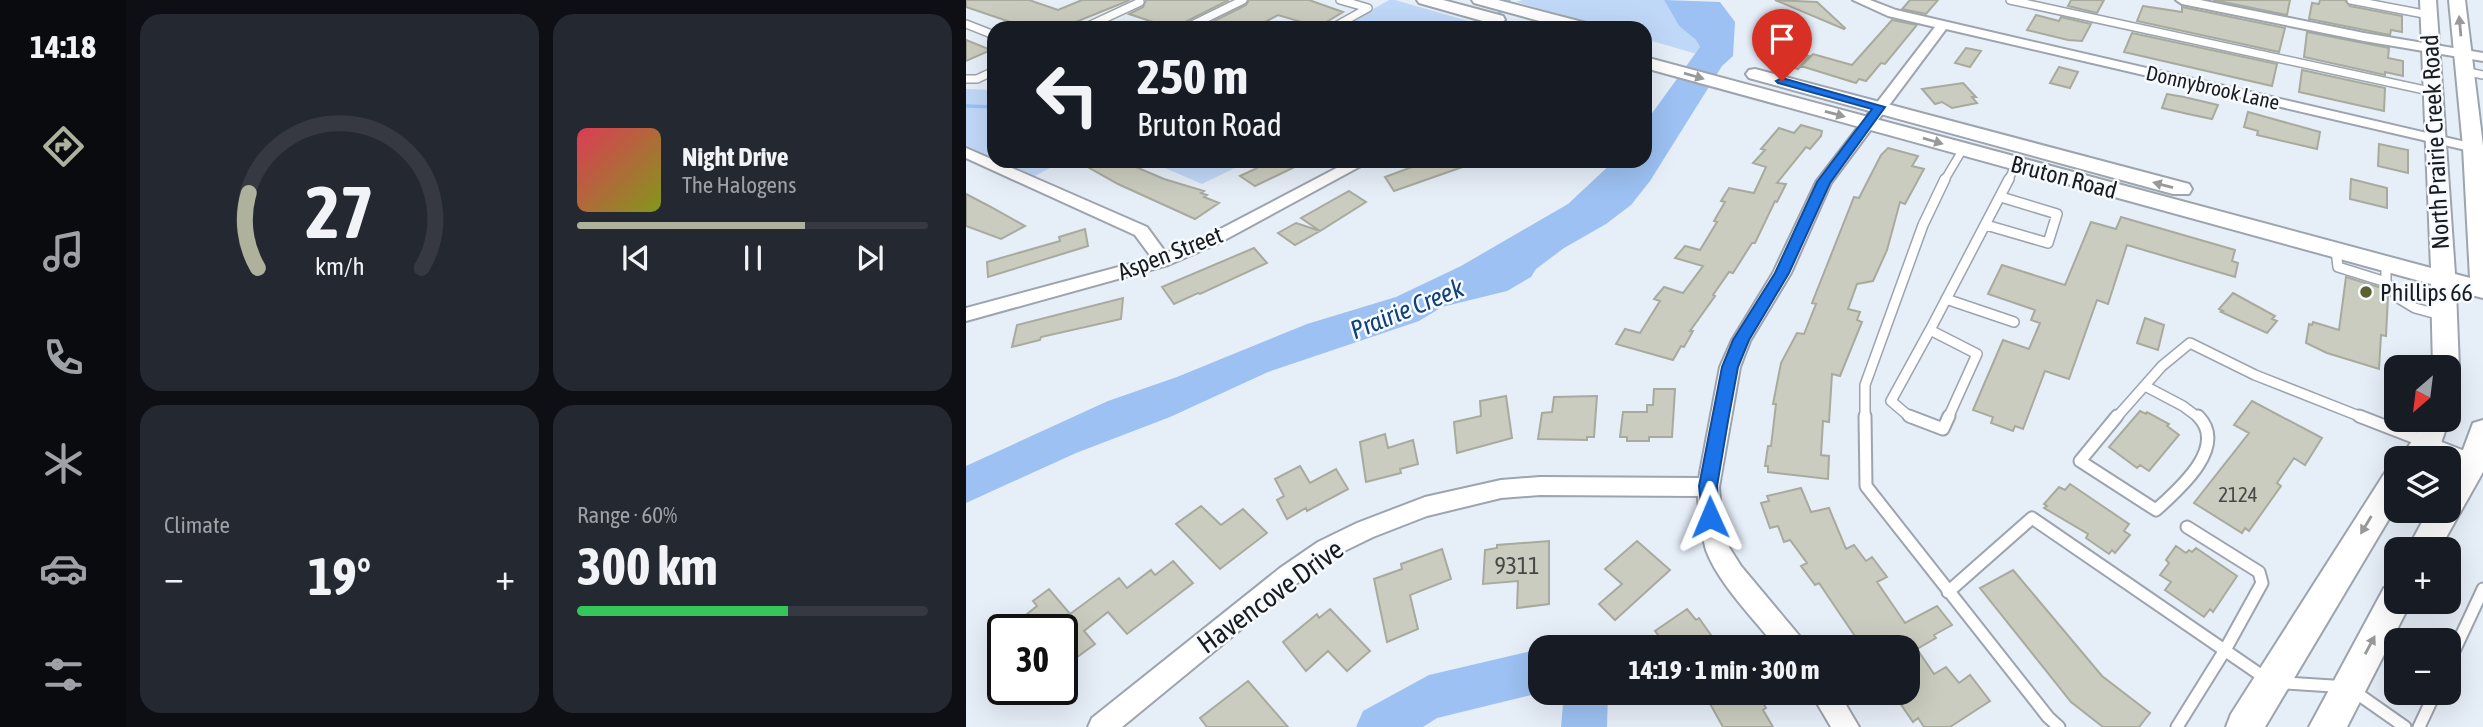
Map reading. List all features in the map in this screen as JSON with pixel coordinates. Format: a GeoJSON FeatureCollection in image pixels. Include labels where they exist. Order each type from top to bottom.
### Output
{"type":"FeatureCollection","features":[{"type":"Feature","properties":{"kind":"main road"},"geometry":{"type":"LineString","coordinates":[[1425,0],[1483,6],[1524,20]]}},
{"type":"Feature","properties":{"kind":"main road","name":"North Prairie Creek Road"},"geometry":{"type":"LineString","coordinates":[[2457,0],[2478,149],[2483,280]]}},
{"type":"Feature","properties":{"kind":"main road"},"geometry":{"type":"LineString","coordinates":[[1483,6],[1503,21]]}},
{"type":"Feature","properties":{"kind":"main road","name":"North Prairie Creek Road"},"geometry":{"type":"LineString","coordinates":[[2429,8],[2446,355]]}},
{"type":"Feature","properties":{"kind":"main road","name":"Bruton Road"},"geometry":{"type":"LineString","coordinates":[[1652,46],[1758,74],[1963,149],[2336,250],[2386,273],[2442,270]]}},
{"type":"Feature","properties":{"kind":"main road","name":"Bruton Road"},"geometry":{"type":"LineString","coordinates":[[1652,64],[1743,89],[1873,115],[2483,280]]}},
{"type":"Feature","properties":{"kind":"main road"},"geometry":{"type":"LineString","coordinates":[[2433,87],[2466,76]]}},
{"type":"Feature","properties":{"kind":"main road"},"geometry":{"type":"LineString","coordinates":[[2461,486],[2478,462],[2483,431]]}},
{"type":"Feature","properties":{"kind":"main road"},"geometry":{"type":"LineString","coordinates":[[2244,727],[2384,499]]}},
{"type":"Feature","properties":{"kind":"main road"},"geometry":{"type":"LineString","coordinates":[[2327,727],[2388,614]]}},
{"type":"Feature","properties":{"kind":"street","name":"Donnybrook Lane"},"geometry":{"type":"LineString","coordinates":[[1859,0],[1892,13],[1943,26],[2478,149]]}},
{"type":"Feature","properties":{"kind":"street"},"geometry":{"type":"LineString","coordinates":[[2182,0],[2431,48],[2466,76],[2483,57]]}},
{"type":"Feature","properties":{"kind":"street"},"geometry":{"type":"LineString","coordinates":[[1782,635],[1733,574],[1718,550],[1710,517],[1708,486],[1730,367],[1741,340],[1782,273],[1824,182],[1943,26]]}},
{"type":"Feature","properties":{"kind":"street"},"geometry":{"type":"LineString","coordinates":[[966,152],[987,161]]}},
{"type":"Feature","properties":{"kind":"street"},"geometry":{"type":"LineString","coordinates":[[1001,168],[1141,231],[1153,244],[1162,261]]}},
{"type":"Feature","properties":{"kind":"street","name":"Aspen Street"},"geometry":{"type":"LineString","coordinates":[[966,315],[999,302],[1162,261],[1216,238],[1349,168]]}},
{"type":"Feature","properties":{"kind":"street","name":"Havencove Drive"},"geometry":{"type":"LineString","coordinates":[[1101,727],[1288,576],[1326,549],[1365,530],[1425,507],[1500,489],[1540,486],[1708,486]]}},
{"type":"Feature","properties":{"kind":"street"},"geometry":{"type":"LineString","coordinates":[[1832,705],[1846,727]]}},
{"type":"Feature","properties":{"kind":"lane"},"geometry":{"type":"LineString","coordinates":[[1200,21],[1243,0]]}},
{"type":"Feature","properties":{"kind":"lane"},"geometry":{"type":"LineString","coordinates":[[1340,0],[1368,8],[1345,21]]}},
{"type":"Feature","properties":{"kind":"lane"},"geometry":{"type":"LineString","coordinates":[[2010,0],[2433,87]]}},
{"type":"Feature","properties":{"kind":"lane"},"geometry":{"type":"LineString","coordinates":[[2351,0],[2429,8]]}},
{"type":"Feature","properties":{"kind":"lane"},"geometry":{"type":"LineString","coordinates":[[1099,21],[1140,2]]}},
{"type":"Feature","properties":{"kind":"lane"},"geometry":{"type":"LineString","coordinates":[[966,24],[987,32]]}},
{"type":"Feature","properties":{"kind":"lane"},"geometry":{"type":"LineString","coordinates":[[977,79],[987,74]]}},
{"type":"Feature","properties":{"kind":"lane"},"geometry":{"type":"LineString","coordinates":[[2466,76],[2483,75]]}},
{"type":"Feature","properties":{"kind":"lane"},"geometry":{"type":"LineString","coordinates":[[966,79],[987,80]]}},
{"type":"Feature","properties":{"kind":"lane"},"geometry":{"type":"LineString","coordinates":[[1963,149],[1937,193],[1923,225],[1865,385],[1863,457],[1866,486],[1948,592],[2059,727]]}},
{"type":"Feature","properties":{"kind":"lane"},"geometry":{"type":"LineString","coordinates":[[1929,330],[1977,354],[1943,429],[1912,418],[1891,401],[1929,330],[2001,197],[2016,164]]}},
{"type":"Feature","properties":{"kind":"lane"},"geometry":{"type":"LineString","coordinates":[[1986,225],[2048,243],[2057,214],[2001,197]]}},
{"type":"Feature","properties":{"kind":"lane"},"geometry":{"type":"LineString","coordinates":[[2386,273],[2399,298],[2410,306],[2445,316]]}},
{"type":"Feature","properties":{"kind":"lane"},"geometry":{"type":"LineString","coordinates":[[1946,299],[2014,322]]}},
{"type":"Feature","properties":{"kind":"lane"},"geometry":{"type":"LineString","coordinates":[[2145,386],[2202,419],[2210,438],[2208,447],[2184,485],[2156,510],[2080,461],[2145,386],[2174,353],[2190,343],[2255,375],[2478,462]]}},
{"type":"Feature","properties":{"kind":"lane"},"geometry":{"type":"LineString","coordinates":[[1948,592],[2032,518],[2271,682],[2348,687],[2405,727]]}},
{"type":"Feature","properties":{"kind":"lane"},"geometry":{"type":"LineString","coordinates":[[2177,727],[2225,650],[2262,583],[2259,572],[2187,527]]}},
{"type":"Feature","properties":{"kind":"lane"},"geometry":{"type":"LineString","coordinates":[[2461,637],[2482,594]]}},
{"type":"Feature","properties":{"kind":"lane"},"geometry":{"type":"LineString","coordinates":[[2419,727],[2429,705]]}},
{"type":"Feature","properties":{"kind":"shaded area"},"geometry":{"type":"Polygon","coordinates":[[[1389,0],[1395,0],[1468,21],[1352,21],[1389,0]]]}},
{"type":"Feature","properties":{"kind":"shaded area"},"geometry":{"type":"Polygon","coordinates":[[[1664,0],[1679,26],[1696,40],[1700,47],[1697,54],[1652,41],[1652,21],[1582,21],[1516,2],[1664,0]]]}},
{"type":"Feature","properties":{"kind":"shaded area"},"geometry":{"type":"Polygon","coordinates":[[[966,89],[987,90],[987,156],[966,146],[966,89]]]}},
{"type":"Feature","properties":{"kind":"shaded area"},"geometry":{"type":"Polygon","coordinates":[[[1013,168],[1050,168],[1033,177],[1013,168]]]}},
{"type":"Feature","properties":{"kind":"shaded area"},"geometry":{"type":"Polygon","coordinates":[[[1165,168],[1235,168],[1202,184],[1165,168]]]}},
{"type":"Feature","properties":{"kind":"water"},"geometry":{"type":"Polygon","coordinates":[[[1664,0],[1720,2],[1735,22],[1733,56],[1722,66],[1650,181],[1631,205],[1606,224],[1564,248],[1536,269],[1531,277],[1507,291],[1442,307],[1419,321],[1268,372],[1170,417],[1076,453],[966,503],[966,466],[1108,401],[1177,377],[1307,324],[1396,297],[1461,266],[1568,204],[1607,168],[1652,168],[1652,113],[1700,47],[1696,40],[1679,26],[1664,0]]]}},
{"type":"Feature","properties":{"kind":"building"},"geometry":{"type":"Polygon","coordinates":[[[966,0],[1029,0],[1058,10],[1082,0],[1130,0],[1078,21],[1007,21],[966,7],[966,0]]]}},
{"type":"Feature","properties":{"kind":"building"},"geometry":{"type":"Polygon","coordinates":[[[1146,0],[1229,0],[1187,21],[1150,21],[1129,14],[1143,7],[1146,0]]]}},
{"type":"Feature","properties":{"kind":"building"},"geometry":{"type":"Polygon","coordinates":[[[1249,0],[1309,0],[1343,12],[1328,21],[1298,21],[1278,15],[1267,21],[1214,21],[1246,5],[1249,0]]]}},
{"type":"Feature","properties":{"kind":"building"},"geometry":{"type":"Polygon","coordinates":[[[1775,0],[1817,2],[1845,28],[1844,29],[1775,0]]]}},
{"type":"Feature","properties":{"kind":"building"},"geometry":{"type":"Polygon","coordinates":[[[1910,0],[1938,0],[1926,14],[1902,9],[1910,0]]]}},
{"type":"Feature","properties":{"kind":"building"},"geometry":{"type":"Polygon","coordinates":[[[2071,0],[2104,0],[2097,13],[2068,6],[2071,0]]]}},
{"type":"Feature","properties":{"kind":"building"},"geometry":{"type":"Polygon","coordinates":[[[2213,0],[2290,0],[2287,15],[2213,0]]]}},
{"type":"Feature","properties":{"kind":"building"},"geometry":{"type":"Polygon","coordinates":[[[2320,0],[2345,0],[2350,6],[2402,16],[2402,32],[2391,30],[2390,35],[2309,19],[2312,3],[2319,4],[2320,0]]]}},
{"type":"Feature","properties":{"kind":"building"},"geometry":{"type":"Polygon","coordinates":[[[2143,6],[2182,12],[2182,7],[2285,28],[2279,52],[2137,21],[2143,6]]]}},
{"type":"Feature","properties":{"kind":"building"},"geometry":{"type":"Polygon","coordinates":[[[2036,15],[2059,21],[2061,17],[2091,24],[2082,41],[2068,40],[2027,30],[2036,15]]]}},
{"type":"Feature","properties":{"kind":"building"},"geometry":{"type":"Polygon","coordinates":[[[1892,20],[1917,25],[1885,64],[1881,63],[1866,81],[1859,79],[1856,83],[1801,66],[1813,54],[1852,65],[1892,20]]]}},
{"type":"Feature","properties":{"kind":"building"},"geometry":{"type":"Polygon","coordinates":[[[2307,32],[2389,48],[2388,58],[2403,61],[2403,76],[2385,72],[2385,75],[2304,57],[2307,32]]]}},
{"type":"Feature","properties":{"kind":"building"},"geometry":{"type":"Polygon","coordinates":[[[2132,33],[2277,64],[2272,86],[2124,52],[2132,33]]]}},
{"type":"Feature","properties":{"kind":"building"},"geometry":{"type":"Polygon","coordinates":[[[966,40],[987,48],[987,52],[966,61],[966,40]]]}},
{"type":"Feature","properties":{"kind":"building"},"geometry":{"type":"Polygon","coordinates":[[[1966,48],[1981,51],[1970,67],[1955,63],[1966,48]]]}},
{"type":"Feature","properties":{"kind":"building"},"geometry":{"type":"Polygon","coordinates":[[[1793,52],[1809,56],[1798,69],[1781,64],[1793,52]]]}},
{"type":"Feature","properties":{"kind":"building"},"geometry":{"type":"Polygon","coordinates":[[[2059,67],[2078,72],[2070,88],[2050,83],[2059,67]]]}},
{"type":"Feature","properties":{"kind":"building"},"geometry":{"type":"Polygon","coordinates":[[[2302,70],[2385,88],[2384,111],[2299,92],[2302,70]]]}},
{"type":"Feature","properties":{"kind":"building"},"geometry":{"type":"Polygon","coordinates":[[[1963,83],[1976,97],[1972,97],[1977,103],[1952,108],[1942,102],[1935,104],[1922,89],[1963,83]]]}},
{"type":"Feature","properties":{"kind":"building"},"geometry":{"type":"Polygon","coordinates":[[[2167,94],[2218,105],[2212,119],[2188,114],[2162,108],[2167,94]]]}},
{"type":"Feature","properties":{"kind":"building"},"geometry":{"type":"Polygon","coordinates":[[[2248,112],[2320,132],[2317,149],[2257,135],[2258,131],[2244,127],[2248,112]]]}},
{"type":"Feature","properties":{"kind":"building"},"geometry":{"type":"Polygon","coordinates":[[[1801,125],[1822,131],[1821,136],[1810,149],[1806,147],[1777,183],[1786,184],[1755,243],[1752,243],[1733,273],[1729,272],[1713,295],[1715,296],[1690,331],[1693,331],[1684,347],[1681,346],[1673,360],[1616,344],[1625,329],[1640,333],[1660,301],[1654,299],[1664,287],[1683,293],[1703,266],[1675,258],[1685,246],[1700,250],[1717,222],[1714,221],[1725,202],[1721,201],[1729,188],[1754,193],[1766,167],[1753,163],[1779,128],[1794,133],[1801,125]]]}},
{"type":"Feature","properties":{"kind":"building"},"geometry":{"type":"Polygon","coordinates":[[[2379,144],[2408,150],[2408,173],[2378,166],[2379,144]]]}},
{"type":"Feature","properties":{"kind":"building"},"geometry":{"type":"Polygon","coordinates":[[[1888,148],[1918,156],[1912,166],[1924,169],[1905,204],[1900,202],[1887,250],[1873,281],[1857,284],[1848,309],[1860,312],[1857,320],[1862,322],[1840,376],[1832,374],[1829,422],[1823,421],[1821,455],[1829,456],[1828,479],[1768,472],[1768,466],[1765,466],[1768,446],[1771,446],[1776,404],[1773,404],[1781,363],[1797,333],[1804,334],[1816,304],[1812,303],[1854,197],[1859,198],[1881,155],[1888,148]]]}},
{"type":"Feature","properties":{"kind":"building"},"geometry":{"type":"Polygon","coordinates":[[[1089,168],[1138,168],[1204,191],[1201,193],[1207,195],[1204,197],[1219,203],[1195,219],[1089,168]]]}},
{"type":"Feature","properties":{"kind":"building"},"geometry":{"type":"Polygon","coordinates":[[[1257,168],[1292,168],[1255,186],[1240,176],[1257,168]]]}},
{"type":"Feature","properties":{"kind":"building"},"geometry":{"type":"Polygon","coordinates":[[[1409,168],[1460,168],[1394,191],[1385,177],[1409,168]]]}},
{"type":"Feature","properties":{"kind":"building"},"geometry":{"type":"Polygon","coordinates":[[[2351,179],[2387,188],[2387,208],[2350,199],[2351,179]]]}},
{"type":"Feature","properties":{"kind":"building"},"geometry":{"type":"Polygon","coordinates":[[[1349,191],[1366,202],[1320,231],[1301,218],[1349,191]]]}},
{"type":"Feature","properties":{"kind":"building"},"geometry":{"type":"Polygon","coordinates":[[[966,194],[1025,226],[1001,239],[966,226],[966,194]]]}},
{"type":"Feature","properties":{"kind":"building"},"geometry":{"type":"Polygon","coordinates":[[[2121,217],[2235,250],[2232,261],[2238,263],[2235,277],[2127,245],[2108,304],[2097,300],[2069,379],[2045,371],[2023,429],[2015,426],[2013,431],[1991,423],[1993,417],[1973,410],[2003,340],[2029,349],[2040,323],[2031,320],[2035,310],[1988,294],[2002,265],[2065,285],[2091,222],[2116,229],[2121,217]]]}},
{"type":"Feature","properties":{"kind":"building"},"geometry":{"type":"Polygon","coordinates":[[[1296,223],[1320,231],[1295,245],[1278,233],[1296,223]]]}},
{"type":"Feature","properties":{"kind":"building"},"geometry":{"type":"Polygon","coordinates":[[[1085,229],[1088,246],[988,277],[987,262],[1060,241],[1059,237],[1085,229]]]}},
{"type":"Feature","properties":{"kind":"building"},"geometry":{"type":"Polygon","coordinates":[[[1254,248],[1267,263],[1200,294],[1174,304],[1162,287],[1254,248]]]}},
{"type":"Feature","properties":{"kind":"building"},"geometry":{"type":"Polygon","coordinates":[[[2346,277],[2382,288],[2388,296],[2386,336],[2381,335],[2379,369],[2327,353],[2306,343],[2309,324],[2312,325],[2313,322],[2339,330],[2346,277]]]}},
{"type":"Feature","properties":{"kind":"building"},"geometry":{"type":"Polygon","coordinates":[[[2233,293],[2275,316],[2272,319],[2277,321],[2267,333],[2221,312],[2223,311],[2219,309],[2233,293]]]}},
{"type":"Feature","properties":{"kind":"building"},"geometry":{"type":"Polygon","coordinates":[[[1123,298],[1121,319],[1041,337],[1040,340],[1012,347],[1017,325],[1123,298]]]}},
{"type":"Feature","properties":{"kind":"building"},"geometry":{"type":"Polygon","coordinates":[[[2145,318],[2164,325],[2158,350],[2137,343],[2145,318]]]}},
{"type":"Feature","properties":{"kind":"building"},"geometry":{"type":"Polygon","coordinates":[[[1654,389],[1675,389],[1672,437],[1627,441],[1627,437],[1620,437],[1623,412],[1647,412],[1647,405],[1653,405],[1654,389]]]}},
{"type":"Feature","properties":{"kind":"building"},"geometry":{"type":"Polygon","coordinates":[[[1506,396],[1512,438],[1457,453],[1454,422],[1481,416],[1480,401],[1506,396]]]}},
{"type":"Feature","properties":{"kind":"building"},"geometry":{"type":"Polygon","coordinates":[[[1597,396],[1594,437],[1587,437],[1587,440],[1538,439],[1542,413],[1552,412],[1554,397],[1597,396]]]}},
{"type":"Feature","properties":{"kind":"building"},"geometry":{"type":"Polygon","coordinates":[[[2252,401],[2322,438],[2305,465],[2294,458],[2277,483],[2281,486],[2249,531],[2245,528],[2242,533],[2194,503],[2249,433],[2234,425],[2252,401]]]}},
{"type":"Feature","properties":{"kind":"building"},"geometry":{"type":"Polygon","coordinates":[[[2140,411],[2169,424],[2167,426],[2179,435],[2149,471],[2140,465],[2137,468],[2109,447],[2140,411]]]}},
{"type":"Feature","properties":{"kind":"building"},"geometry":{"type":"Polygon","coordinates":[[[1385,434],[1388,448],[1413,440],[1418,464],[1400,469],[1401,473],[1366,482],[1360,442],[1385,434]]]}},
{"type":"Feature","properties":{"kind":"building"},"geometry":{"type":"Polygon","coordinates":[[[1300,466],[1310,483],[1336,469],[1348,489],[1287,519],[1277,500],[1284,496],[1275,479],[1300,466]]]}},
{"type":"Feature","properties":{"kind":"building"},"geometry":{"type":"Polygon","coordinates":[[[2070,484],[2129,524],[2124,531],[2130,535],[2115,553],[2112,550],[2109,554],[2086,538],[2088,534],[2044,508],[2047,506],[2044,504],[2059,487],[2065,490],[2070,484]]]}},
{"type":"Feature","properties":{"kind":"building"},"geometry":{"type":"Polygon","coordinates":[[[1801,488],[1811,512],[1829,508],[1846,549],[1854,545],[1866,561],[1872,557],[1887,577],[1877,582],[1905,623],[1937,606],[1952,625],[1920,647],[1920,635],[1854,635],[1819,583],[1815,585],[1801,566],[1807,563],[1790,540],[1784,542],[1778,526],[1770,528],[1761,503],[1769,501],[1767,496],[1801,488]]]}},
{"type":"Feature","properties":{"kind":"building"},"geometry":{"type":"Polygon","coordinates":[[[1201,506],[1221,525],[1243,509],[1267,533],[1220,569],[1176,524],[1201,506]]]}},
{"type":"Feature","properties":{"kind":"building"},"geometry":{"type":"Polygon","coordinates":[[[1549,541],[1549,604],[1517,608],[1518,581],[1483,584],[1485,550],[1497,548],[1497,545],[1549,541]]]}},
{"type":"Feature","properties":{"kind":"building"},"geometry":{"type":"Polygon","coordinates":[[[1637,541],[1670,570],[1615,620],[1599,604],[1622,584],[1605,569],[1637,541]]]}},
{"type":"Feature","properties":{"kind":"building"},"geometry":{"type":"Polygon","coordinates":[[[2176,546],[2186,553],[2196,548],[2237,576],[2213,612],[2210,609],[2204,617],[2165,590],[2171,582],[2160,575],[2176,546]]]}},
{"type":"Feature","properties":{"kind":"building"},"geometry":{"type":"Polygon","coordinates":[[[1442,549],[1451,579],[1410,595],[1418,629],[1387,642],[1374,579],[1402,569],[1401,564],[1442,549]]]}},
{"type":"Feature","properties":{"kind":"building"},"geometry":{"type":"Polygon","coordinates":[[[1173,561],[1193,583],[1127,634],[1108,612],[1084,631],[1095,644],[1078,656],[1078,614],[1070,614],[1119,578],[1127,588],[1151,570],[1155,575],[1173,561]]]}},
{"type":"Feature","properties":{"kind":"building"},"geometry":{"type":"Polygon","coordinates":[[[2013,570],[2102,676],[2150,713],[2139,727],[2103,727],[2071,702],[1980,588],[2013,570]]]}},
{"type":"Feature","properties":{"kind":"building"},"geometry":{"type":"Polygon","coordinates":[[[1049,589],[1070,614],[1027,614],[1037,606],[1033,601],[1049,589]]]}},
{"type":"Feature","properties":{"kind":"building"},"geometry":{"type":"Polygon","coordinates":[[[1330,609],[1370,651],[1347,671],[1328,651],[1306,671],[1283,642],[1317,614],[1319,618],[1330,609]]]}},
{"type":"Feature","properties":{"kind":"building"},"geometry":{"type":"Polygon","coordinates":[[[1687,609],[1696,620],[1699,618],[1711,635],[1658,635],[1655,631],[1687,609]]]}},
{"type":"Feature","properties":{"kind":"building"},"geometry":{"type":"Polygon","coordinates":[[[1920,653],[1934,674],[1946,667],[1959,683],[1970,675],[1990,701],[1950,727],[1924,727],[1918,718],[1913,722],[1901,705],[1920,705],[1920,653]]]}},
{"type":"Feature","properties":{"kind":"building"},"geometry":{"type":"Polygon","coordinates":[[[1248,681],[1288,727],[1207,727],[1200,718],[1248,681]]]}},
{"type":"Feature","properties":{"kind":"building"},"geometry":{"type":"Polygon","coordinates":[[[1711,705],[1764,705],[1766,708],[1763,710],[1773,727],[1723,727],[1711,705]]]}},
{"type":"Feature","properties":{"kind":"waterway"},"geometry":{"type":"LineString","coordinates":[[1491,21],[1498,17],[1504,2],[1509,0]]}},
{"type":"Feature","properties":{"kind":"waterway"},"geometry":{"type":"LineString","coordinates":[[966,106],[987,107]]}},
{"type":"Feature","properties":{"kind":"waterway","name":"Prairie Creek"},"geometry":{"type":"LineString","coordinates":[[1379,727],[1429,698],[1528,674]]}},
{"type":"Feature","properties":{"kind":"waterway","name":"Prairie Creek"},"geometry":{"type":"LineString","coordinates":[[1584,727],[1585,705]]}},
{"type":"Feature","properties":{"kind":"place","name":"Phillips 66"},"geometry":{"type":"Point","coordinates":[2366,292]}},
{"type":"Feature","properties":{"kind":"route"},"geometry":{"type":"LineString","coordinates":[[1710,517],[1708,486],[1719,421],[1730,367],[1741,340],[1782,273],[1824,182],[1879,107],[1782,81]]}}]}
